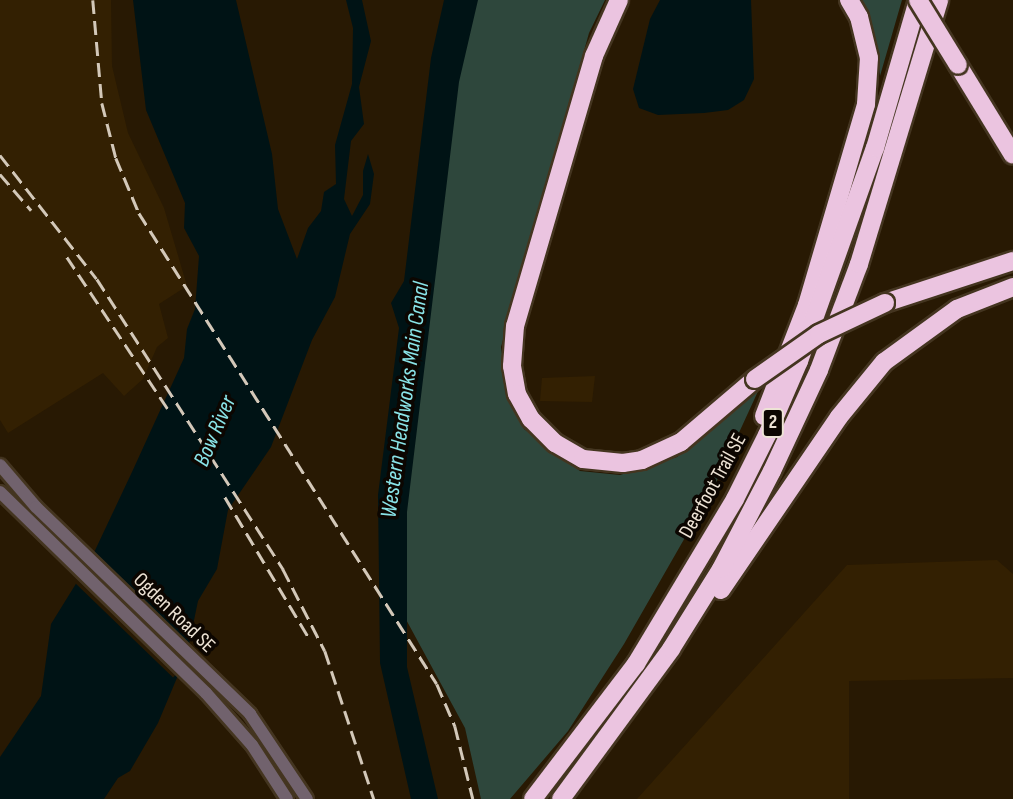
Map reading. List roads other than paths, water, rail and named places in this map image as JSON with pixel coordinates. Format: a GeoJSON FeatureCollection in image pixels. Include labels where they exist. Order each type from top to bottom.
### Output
{"type":"FeatureCollection","features":[{"type":"Feature","properties":{"kind":"highway"},"geometry":{"type":"LineString","coordinates":[[619,0],[594,56],[515,326],[513,382],[524,408],[544,435],[583,458],[623,463],[660,453],[681,442],[755,379],[819,334],[884,303],[1013,261]]}},
{"type":"Feature","properties":{"kind":"highway"},"geometry":{"type":"LineString","coordinates":[[735,499],[807,305],[866,104],[870,58],[859,17],[849,0]]}},
{"type":"Feature","properties":{"kind":"highway"},"geometry":{"type":"LineString","coordinates":[[918,0],[1013,155]]}},
{"type":"Feature","properties":{"kind":"highway","name":"Deerfoot Trail SE"},"geometry":{"type":"LineString","coordinates":[[533,799],[636,664],[735,499],[799,361],[875,148],[918,0]]}},
{"type":"Feature","properties":{"kind":"highway","name":"Deerfoot Trail SE"},"geometry":{"type":"LineString","coordinates":[[561,799],[671,649],[747,522],[819,370],[878,209],[939,0]]}},
{"type":"Feature","properties":{"kind":"highway"},"geometry":{"type":"LineString","coordinates":[[671,649],[705,613],[861,387],[902,347],[957,309],[1013,287]]}},
{"type":"Feature","properties":{"kind":"highway"},"geometry":{"type":"LineString","coordinates":[[940,322],[1013,298]]}},
{"type":"Feature","properties":{"kind":"street","name":"Ogden Road SE"},"geometry":{"type":"LineString","coordinates":[[0,465],[36,507],[197,662],[257,724],[307,799]]}},
{"type":"Feature","properties":{"kind":"street","name":"Ogden Road SE"},"geometry":{"type":"LineString","coordinates":[[0,492],[190,678],[252,745],[287,799]]}},
{"type":"Feature","properties":{"kind":"water","name":"Bow River"},"geometry":{"type":"Polygon","coordinates":[[[133,0],[236,0],[272,154],[278,209],[297,259],[308,228],[321,211],[324,192],[336,184],[335,145],[352,84],[353,28],[346,0],[362,0],[371,41],[359,87],[364,124],[351,141],[344,199],[352,216],[363,195],[363,171],[368,154],[374,174],[370,204],[350,234],[335,297],[312,340],[271,447],[228,510],[217,569],[198,601],[187,654],[158,723],[130,771],[118,778],[104,799],[0,799],[0,757],[41,696],[51,624],[90,561],[132,472],[184,358],[187,329],[195,309],[199,256],[184,228],[185,203],[146,110],[133,0]]]}},
{"type":"Feature","properties":{"kind":"water","name":"Western Headworks Main Canal"},"geometry":{"type":"Polygon","coordinates":[[[444,0],[478,0],[459,82],[407,512],[407,667],[438,799],[411,799],[380,663],[378,495],[399,328],[391,303],[404,281],[431,58],[444,0]]]}},
{"type":"Feature","properties":{"kind":"water"},"geometry":{"type":"Polygon","coordinates":[[[660,0],[751,0],[754,79],[744,100],[728,110],[704,113],[658,115],[639,108],[633,89],[650,19],[660,0]]]}},
{"type":"Feature","properties":{"kind":"railway"},"geometry":{"type":"LineString","coordinates":[[93,0],[102,103],[116,158],[139,213],[437,684],[455,726],[473,799]]}},
{"type":"Feature","properties":{"kind":"railway"},"geometry":{"type":"LineString","coordinates":[[0,155],[97,279],[283,569],[325,651],[374,799]]}},
{"type":"Feature","properties":{"kind":"railway"},"geometry":{"type":"LineString","coordinates":[[0,174],[31,210]]}},
{"type":"Feature","properties":{"kind":"railway"},"geometry":{"type":"LineString","coordinates":[[67,257],[168,409]]}},
{"type":"Feature","properties":{"kind":"railway"},"geometry":{"type":"LineString","coordinates":[[225,497],[309,638]]}}]}
